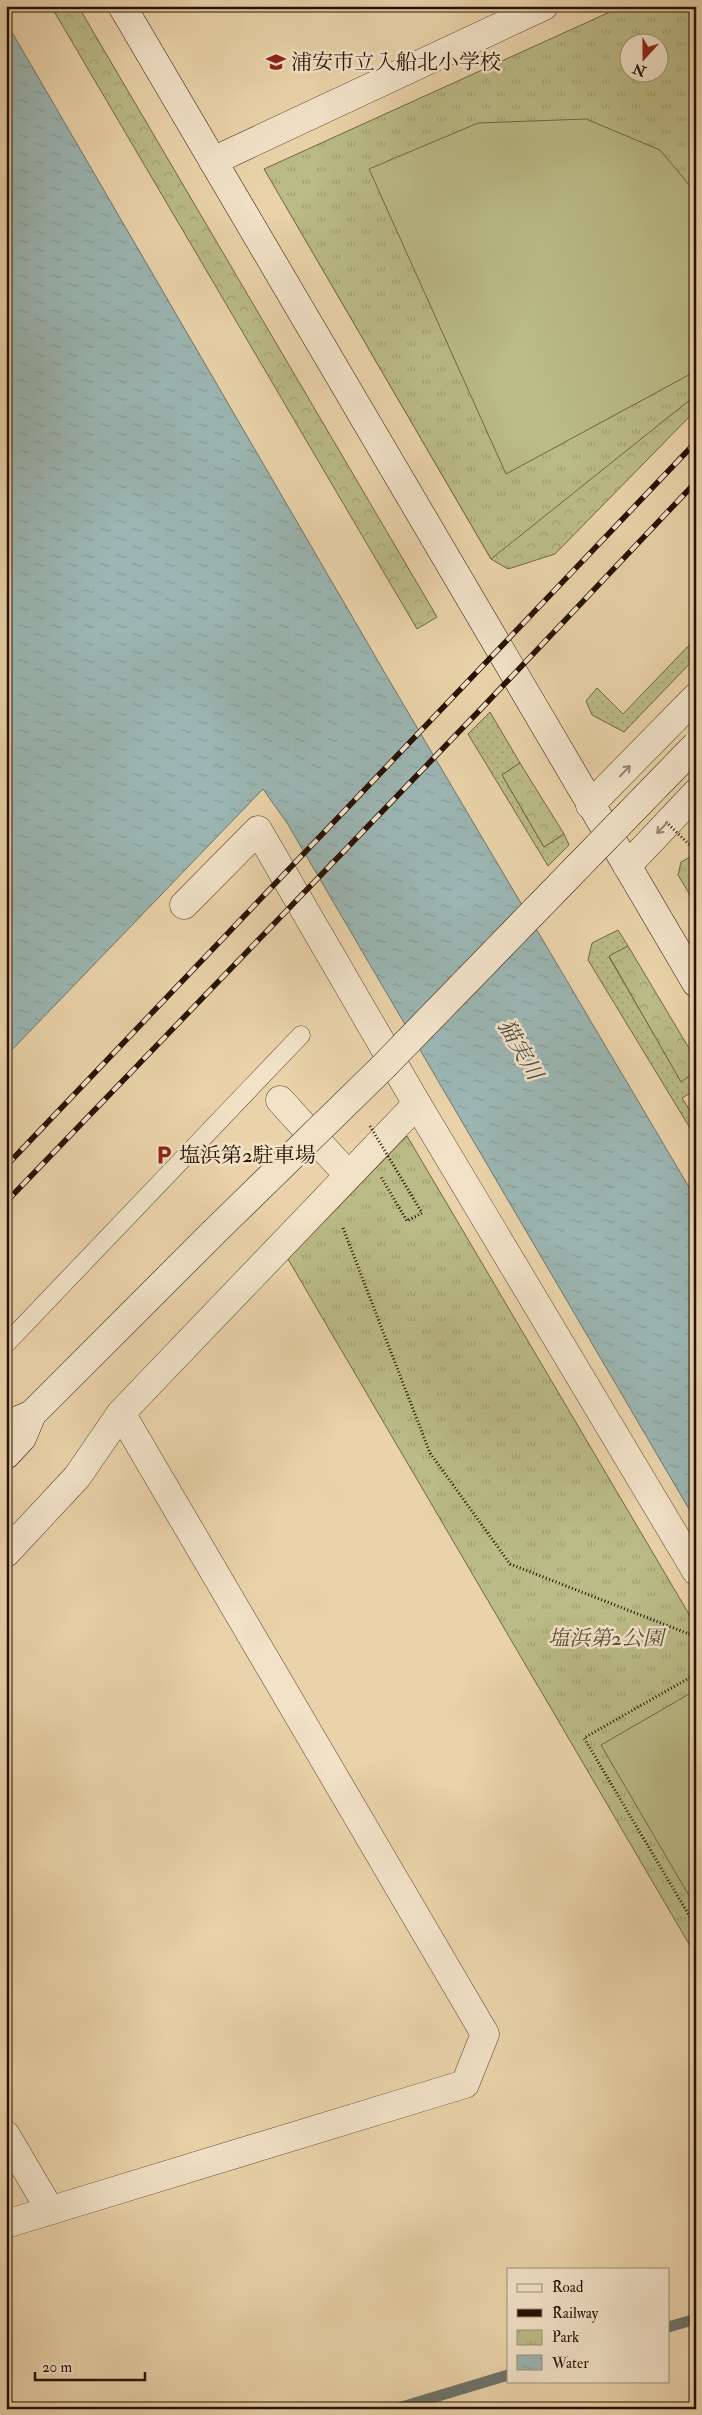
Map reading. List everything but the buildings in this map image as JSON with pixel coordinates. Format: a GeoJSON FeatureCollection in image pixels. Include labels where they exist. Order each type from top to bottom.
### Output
{"type":"FeatureCollection","features":[{"type":"Feature","properties":{"kind":"street"},"geometry":{"type":"LineString","coordinates":[[122,6],[696,983]]}},
{"type":"Feature","properties":{"kind":"street"},"geometry":{"type":"LineString","coordinates":[[213,160],[544,6]]}},
{"type":"Feature","properties":{"kind":"street"},"geometry":{"type":"LineString","coordinates":[[590,805],[696,696]]}},
{"type":"Feature","properties":{"kind":"street"},"geometry":{"type":"LineString","coordinates":[[6,1427],[32,1414],[383,1067],[696,745]]}},
{"type":"Feature","properties":{"kind":"street"},"geometry":{"type":"LineString","coordinates":[[627,866],[696,793]]}},
{"type":"Feature","properties":{"kind":"street"},"geometry":{"type":"LineString","coordinates":[[184,905],[258,830],[417,1104],[696,1571]]}},
{"type":"Feature","properties":{"kind":"street"},"geometry":{"type":"LineString","coordinates":[[280,1100],[348,1175]]}},
{"type":"Feature","properties":{"kind":"street"},"geometry":{"type":"LineString","coordinates":[[6,1552],[77,1477],[122,1413],[417,1104]]}},
{"type":"Feature","properties":{"kind":"street"},"geometry":{"type":"LineString","coordinates":[[6,2224],[465,2084],[485,2034],[122,1413]]}},
{"type":"Feature","properties":{"kind":"street"},"geometry":{"type":"LineString","coordinates":[[6,1455],[22,1438],[32,1414]]}},
{"type":"Feature","properties":{"kind":"street"},"geometry":{"type":"LineString","coordinates":[[6,2135],[50,2210]]}},
{"type":"Feature","properties":{"kind":"lane"},"geometry":{"type":"LineString","coordinates":[[6,1344],[301,1034]]}},
{"type":"Feature","properties":{"kind":"lane"},"geometry":{"type":"LineString","coordinates":[[260,1078],[280,1100]]}},
{"type":"Feature","properties":{"kind":"path"},"geometry":{"type":"LineString","coordinates":[[664,820],[696,851]]}},
{"type":"Feature","properties":{"kind":"path"},"geometry":{"type":"LineString","coordinates":[[367,1121],[422,1213],[407,1221],[382,1177]]}},
{"type":"Feature","properties":{"kind":"path"},"geometry":{"type":"LineString","coordinates":[[330,1195],[430,1452],[510,1564],[690,1634],[696,1646]]}},
{"type":"Feature","properties":{"kind":"path"},"geometry":{"type":"LineString","coordinates":[[690,1634],[696,1631]]}},
{"type":"Feature","properties":{"kind":"path"},"geometry":{"type":"LineString","coordinates":[[696,1674],[584,1738],[696,1927]]}},
{"type":"Feature","properties":{"kind":"path"},"geometry":{"type":"LineString","coordinates":[[692,1920],[696,1918]]}},
{"type":"Feature","properties":{"kind":"green space"},"geometry":{"type":"Polygon","coordinates":[[[51,6],[78,6],[437,617],[417,629],[51,6]]]}},
{"type":"Feature","properties":{"kind":"green space"},"geometry":{"type":"Polygon","coordinates":[[[623,6],[696,6],[696,395],[491,559],[264,169],[623,6]]]}},
{"type":"Feature","properties":{"kind":"green space"},"geometry":{"type":"Polygon","coordinates":[[[586,119],[660,150],[696,193],[696,371],[506,474],[369,169],[478,123],[586,119]]]}},
{"type":"Feature","properties":{"kind":"green space"},"geometry":{"type":"Polygon","coordinates":[[[287,208],[663,389],[696,399],[696,410],[555,554],[508,569],[491,559],[287,208]]]}},
{"type":"Feature","properties":{"kind":"green space"},"geometry":{"type":"Polygon","coordinates":[[[696,638],[696,657],[624,732],[592,715],[586,701],[597,688],[623,714],[696,638]]]}},
{"type":"Feature","properties":{"kind":"green space"},"geometry":{"type":"Polygon","coordinates":[[[490,712],[520,763],[502,775],[544,847],[564,834],[569,845],[548,866],[468,734],[490,712]]]}},
{"type":"Feature","properties":{"kind":"green space"},"geometry":{"type":"Polygon","coordinates":[[[520,763],[564,834],[544,847],[502,775],[520,763]]]}},
{"type":"Feature","properties":{"kind":"green space"},"geometry":{"type":"Polygon","coordinates":[[[690,857],[696,863],[696,905],[678,875],[681,862],[690,857]]]}},
{"type":"Feature","properties":{"kind":"green space"},"geometry":{"type":"Polygon","coordinates":[[[618,930],[628,946],[609,957],[681,1081],[696,1071],[696,1090],[682,1098],[696,1120],[696,1124],[690,1128],[588,960],[592,943],[618,930]]]}},
{"type":"Feature","properties":{"kind":"green space"},"geometry":{"type":"Polygon","coordinates":[[[628,946],[696,1060],[696,1071],[681,1082],[609,956],[628,946]]]}},
{"type":"Feature","properties":{"kind":"green space","name":"塩浜第2公園"},"geometry":{"type":"Polygon","coordinates":[[[407,1136],[696,1626],[696,1956],[288,1259],[407,1136]]]}},
{"type":"Feature","properties":{"kind":"green space"},"geometry":{"type":"Polygon","coordinates":[[[696,1690],[696,1905],[695,1906],[601,1745],[696,1690]]]}},
{"type":"Feature","properties":{"kind":"water","name":"猫実川"},"geometry":{"type":"Polygon","coordinates":[[[6,22],[396,692],[696,1199],[696,1521],[287,823],[263,789],[6,1056],[6,22]]]}},
{"type":"Feature","properties":{"kind":"waterway"},"geometry":{"type":"LineString","coordinates":[[670,2326],[696,2319]]}},
{"type":"Feature","properties":{"kind":"waterway"},"geometry":{"type":"LineString","coordinates":[[395,2409],[507,2375]]}},
{"type":"Feature","properties":{"kind":"railway"},"geometry":{"type":"LineString","coordinates":[[6,1166],[696,442]]}},
{"type":"Feature","properties":{"kind":"railway"},"geometry":{"type":"LineString","coordinates":[[6,1202],[479,711],[696,482]]}},
{"type":"Feature","properties":{"kind":"place","name":"浦安市立入船北小学校"},"geometry":{"type":"Point","coordinates":[276,62]}},
{"type":"Feature","properties":{"kind":"place","name":"塩浜第2駐車場"},"geometry":{"type":"Point","coordinates":[164,1155]}}]}
